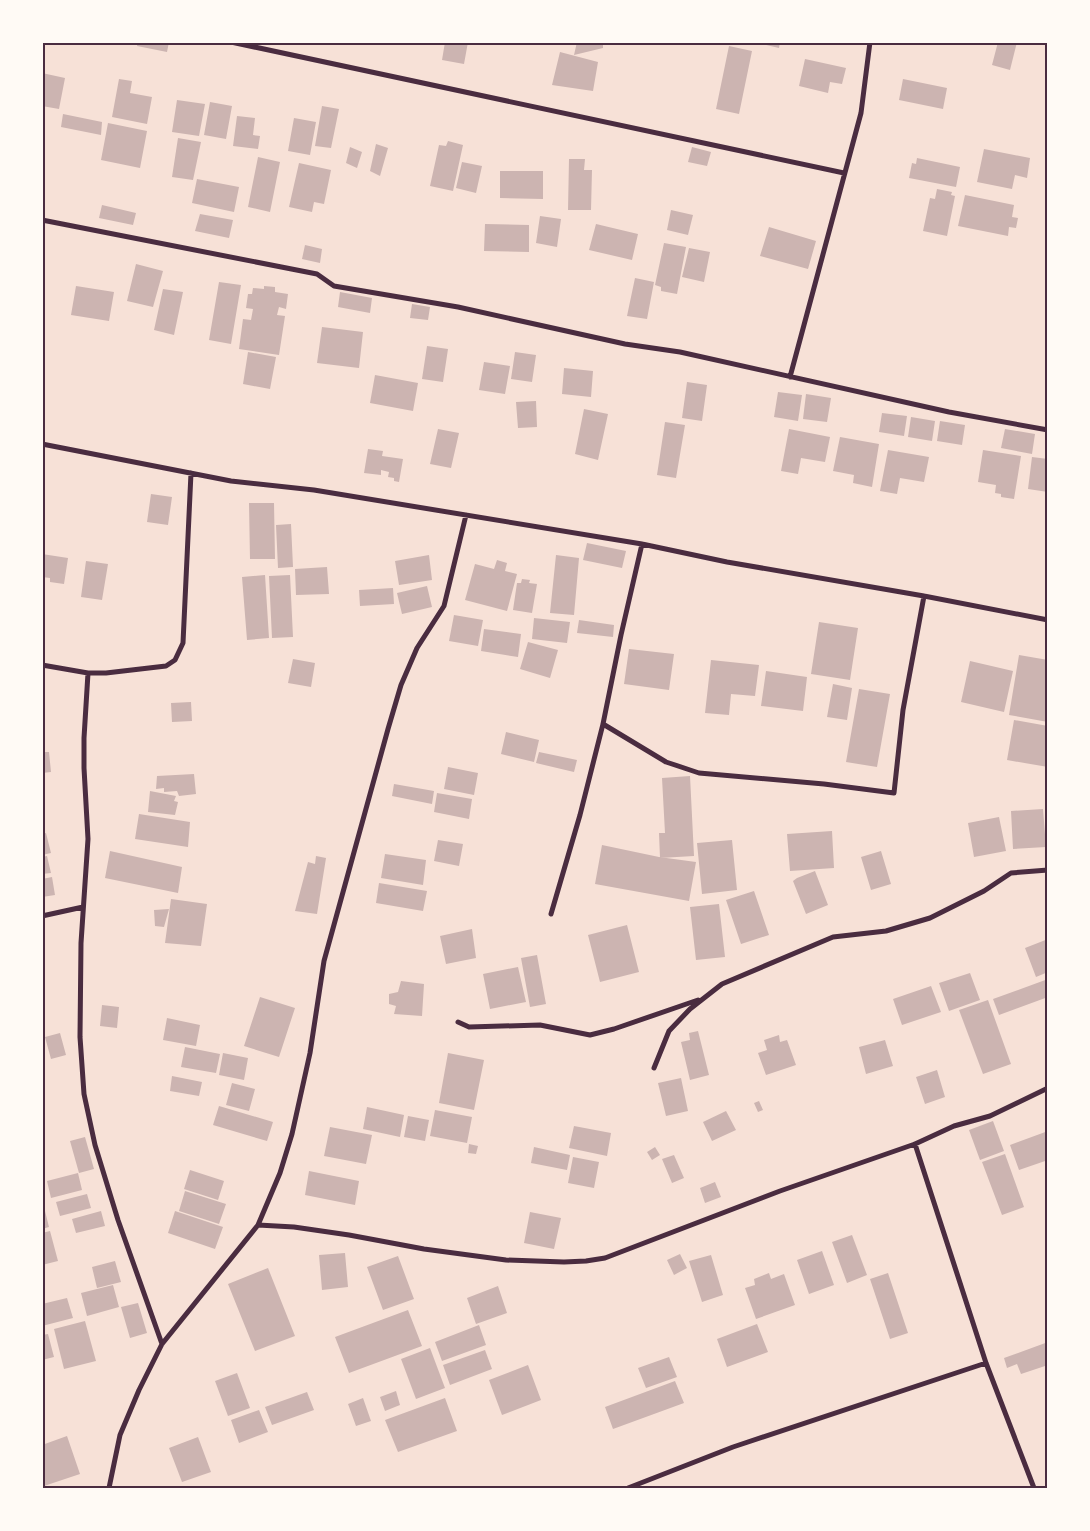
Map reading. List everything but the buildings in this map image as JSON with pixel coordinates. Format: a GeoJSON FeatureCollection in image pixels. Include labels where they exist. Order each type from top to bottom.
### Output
{"type":"FeatureCollection","features":[{"type":"Feature","properties":{"kind":"street"},"geometry":{"type":"LineString","coordinates":[[231,42],[844,173]]}},
{"type":"Feature","properties":{"kind":"street"},"geometry":{"type":"LineString","coordinates":[[790,377],[861,112],[870,42]]}},
{"type":"Feature","properties":{"kind":"street"},"geometry":{"type":"LineString","coordinates":[[42,220],[317,274],[334,286],[458,307],[625,344],[680,352],[949,412],[1048,430]]}},
{"type":"Feature","properties":{"kind":"street"},"geometry":{"type":"LineString","coordinates":[[42,444],[231,481],[314,490],[642,544],[727,562],[924,596],[1048,620]]}},
{"type":"Feature","properties":{"kind":"street"},"geometry":{"type":"LineString","coordinates":[[42,665],[88,673],[106,673],[166,666],[176,660],[183,643],[191,473]]}},
{"type":"Feature","properties":{"kind":"street"},"geometry":{"type":"LineString","coordinates":[[109,1488],[120,1435],[139,1390],[162,1344],[258,1225],[280,1173],[292,1134],[310,1053],[324,960],[388,729],[401,685],[417,648],[444,606],[466,515]]}},
{"type":"Feature","properties":{"kind":"street"},"geometry":{"type":"LineString","coordinates":[[551,914],[580,815],[603,724],[642,544]]}},
{"type":"Feature","properties":{"kind":"street"},"geometry":{"type":"LineString","coordinates":[[603,724],[666,762],[699,773],[824,784],[894,794],[903,710],[924,596]]}},
{"type":"Feature","properties":{"kind":"street"},"geometry":{"type":"LineString","coordinates":[[88,673],[84,738],[88,839],[81,942],[80,1036],[84,1094],[95,1145],[106,1183],[162,1344]]}},
{"type":"Feature","properties":{"kind":"street"},"geometry":{"type":"LineString","coordinates":[[654,1068],[669,1031],[690,1009],[722,984],[833,937],[886,930],[930,918],[984,891],[1011,874],[1048,870]]}},
{"type":"Feature","properties":{"kind":"street"},"geometry":{"type":"LineString","coordinates":[[42,916],[83,907]]}},
{"type":"Feature","properties":{"kind":"street"},"geometry":{"type":"LineString","coordinates":[[458,1022],[469,1027],[540,1025],[590,1035],[614,1029],[668,1009],[704,999]]}},
{"type":"Feature","properties":{"kind":"street"},"geometry":{"type":"LineString","coordinates":[[258,1225],[349,1235],[424,1249],[506,1260],[556,1262],[605,1258],[780,1191],[914,1144],[954,1126],[990,1116],[1048,1088]]}},
{"type":"Feature","properties":{"kind":"street"},"geometry":{"type":"LineString","coordinates":[[914,1144],[986,1363],[1034,1488]]}},
{"type":"Feature","properties":{"kind":"street"},"geometry":{"type":"LineString","coordinates":[[628,1488],[733,1447],[986,1363]]}}]}
